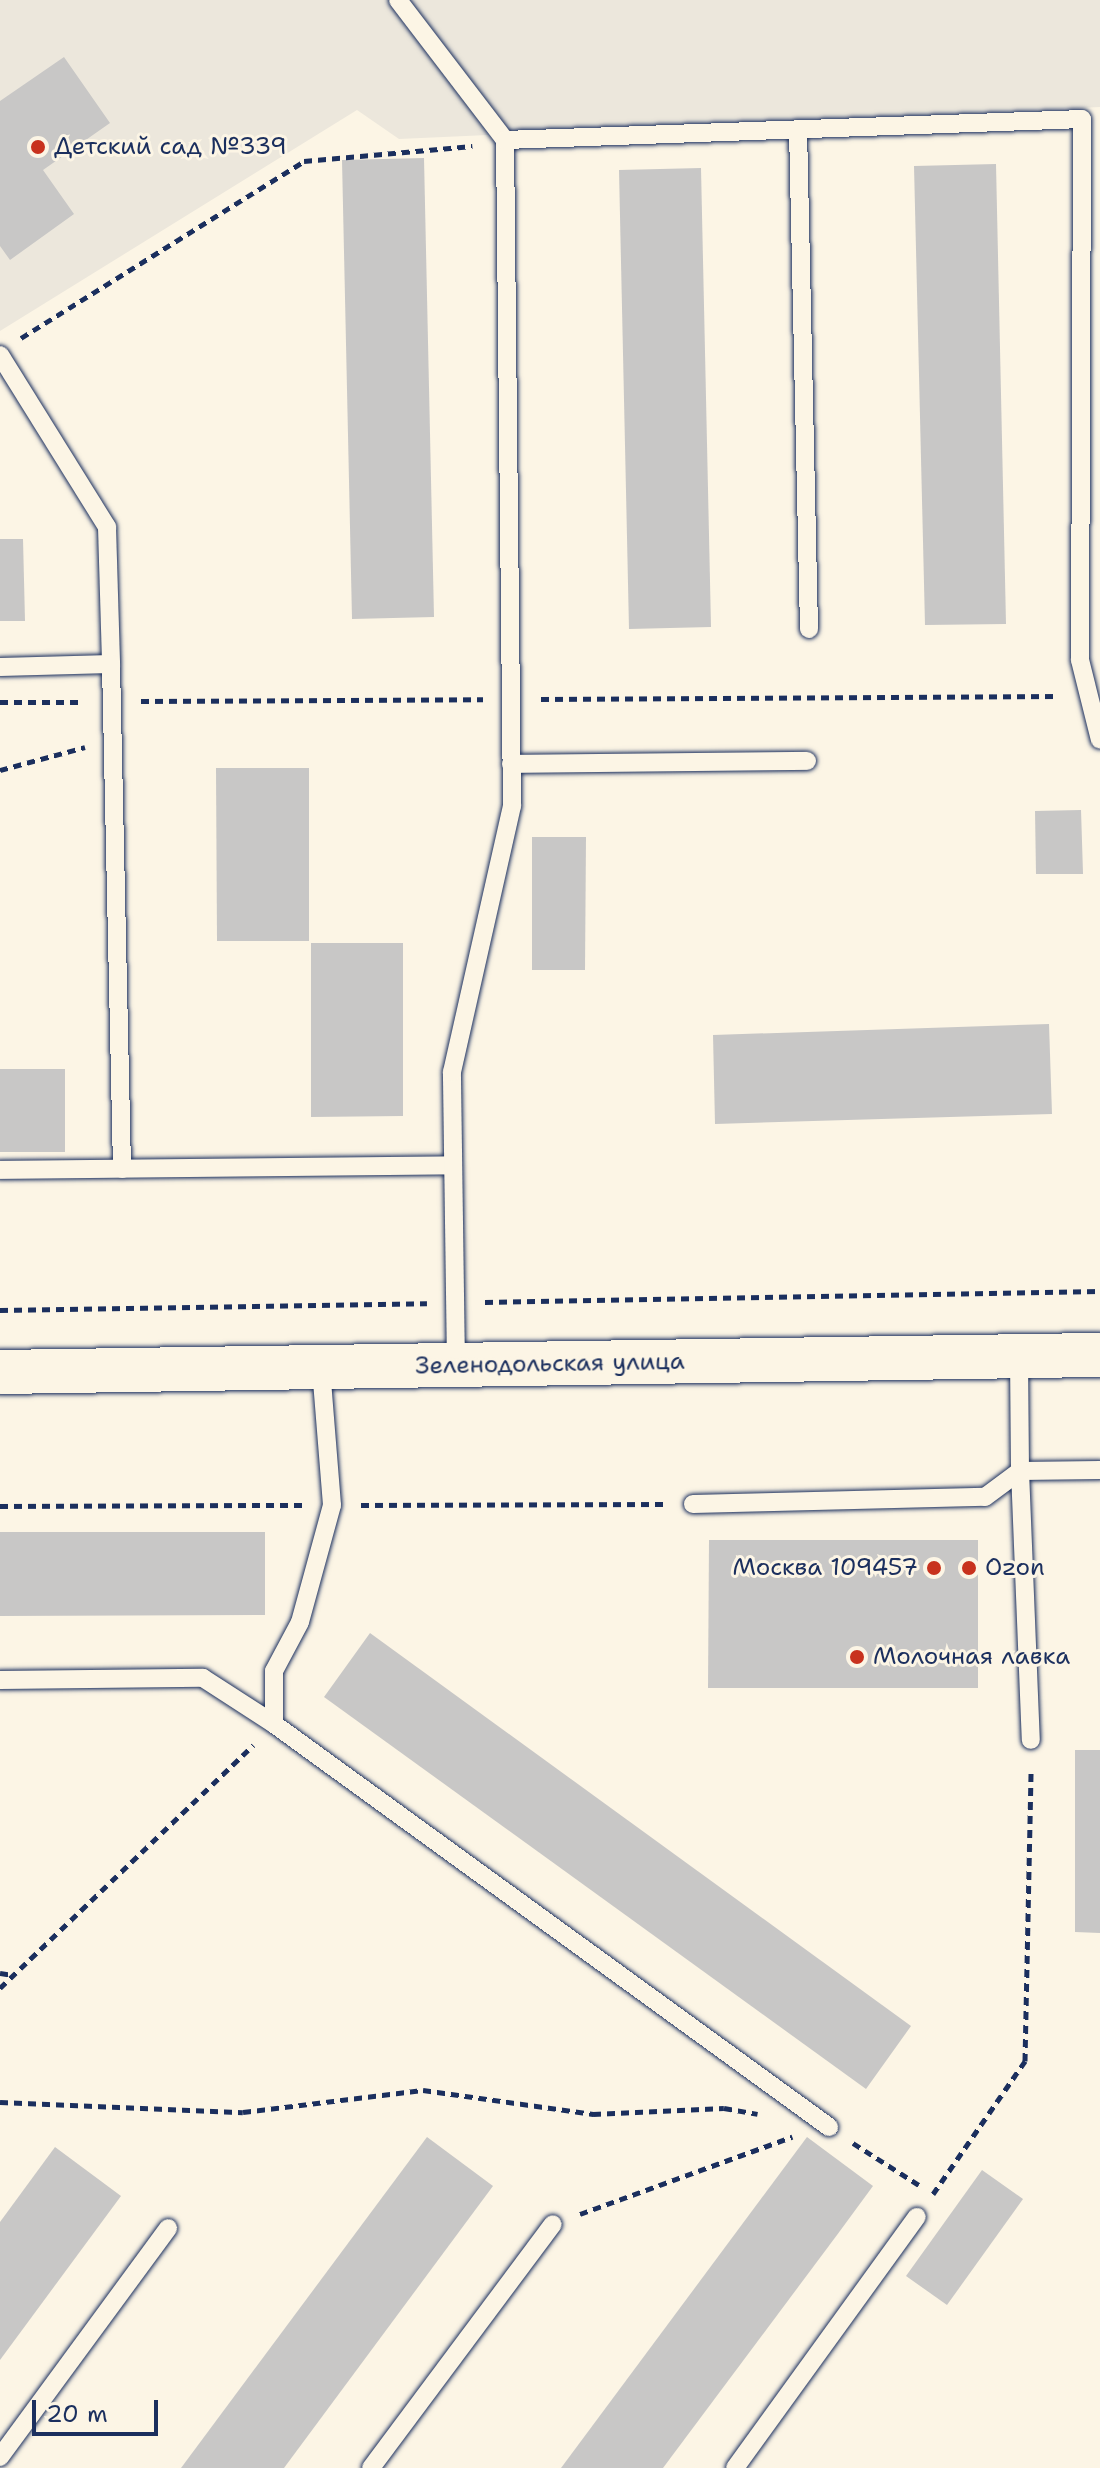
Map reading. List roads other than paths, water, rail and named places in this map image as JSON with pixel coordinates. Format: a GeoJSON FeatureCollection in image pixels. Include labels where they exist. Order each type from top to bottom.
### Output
{"type":"FeatureCollection","features":[{"type":"Feature","properties":{"kind":"street","name":"Зеленодольская улица"},"geometry":{"type":"LineString","coordinates":[[0,1372],[1100,1355]]}},
{"type":"Feature","properties":{"kind":"lane"},"geometry":{"type":"LineString","coordinates":[[398,0],[505,140],[512,806],[452,1072],[456,1365]]}},
{"type":"Feature","properties":{"kind":"lane"},"geometry":{"type":"LineString","coordinates":[[505,140],[1082,119],[1080,660],[1100,740]]}},
{"type":"Feature","properties":{"kind":"lane"},"geometry":{"type":"LineString","coordinates":[[798,129],[809,629]]}},
{"type":"Feature","properties":{"kind":"lane"},"geometry":{"type":"LineString","coordinates":[[7,349],[107,527],[122,1169]]}},
{"type":"Feature","properties":{"kind":"lane"},"geometry":{"type":"LineString","coordinates":[[0,667],[111,664]]}},
{"type":"Feature","properties":{"kind":"lane"},"geometry":{"type":"LineString","coordinates":[[511,764],[807,761]]}},
{"type":"Feature","properties":{"kind":"lane"},"geometry":{"type":"LineString","coordinates":[[0,1170],[453,1165]]}},
{"type":"Feature","properties":{"kind":"lane"},"geometry":{"type":"LineString","coordinates":[[1019,1356],[1020,1471],[1031,1740]]}},
{"type":"Feature","properties":{"kind":"lane"},"geometry":{"type":"LineString","coordinates":[[274,1724],[274,1671],[300,1622],[332,1505],[321,1368]]}},
{"type":"Feature","properties":{"kind":"lane"},"geometry":{"type":"LineString","coordinates":[[693,1504],[985,1497],[1020,1471],[1100,1470]]}},
{"type":"Feature","properties":{"kind":"lane"},"geometry":{"type":"LineString","coordinates":[[0,1680],[203,1678],[274,1724],[829,2127]]}},
{"type":"Feature","properties":{"kind":"lane"},"geometry":{"type":"LineString","coordinates":[[735,2468],[917,2217]]}},
{"type":"Feature","properties":{"kind":"lane"},"geometry":{"type":"LineString","coordinates":[[371,2468],[553,2224]]}},
{"type":"Feature","properties":{"kind":"lane"},"geometry":{"type":"LineString","coordinates":[[0,2457],[168,2228]]}},
{"type":"Feature","properties":{"kind":"place","name":"Детский сад №339"},"geometry":{"type":"Point","coordinates":[38,147]}},
{"type":"Feature","properties":{"kind":"place","name":"Москва 109457"},"geometry":{"type":"Point","coordinates":[934,1568]}},
{"type":"Feature","properties":{"kind":"place","name":"Ozon"},"geometry":{"type":"Point","coordinates":[969,1568]}},
{"type":"Feature","properties":{"kind":"place","name":"Молочная лавка"},"geometry":{"type":"Point","coordinates":[857,1657]}}]}
